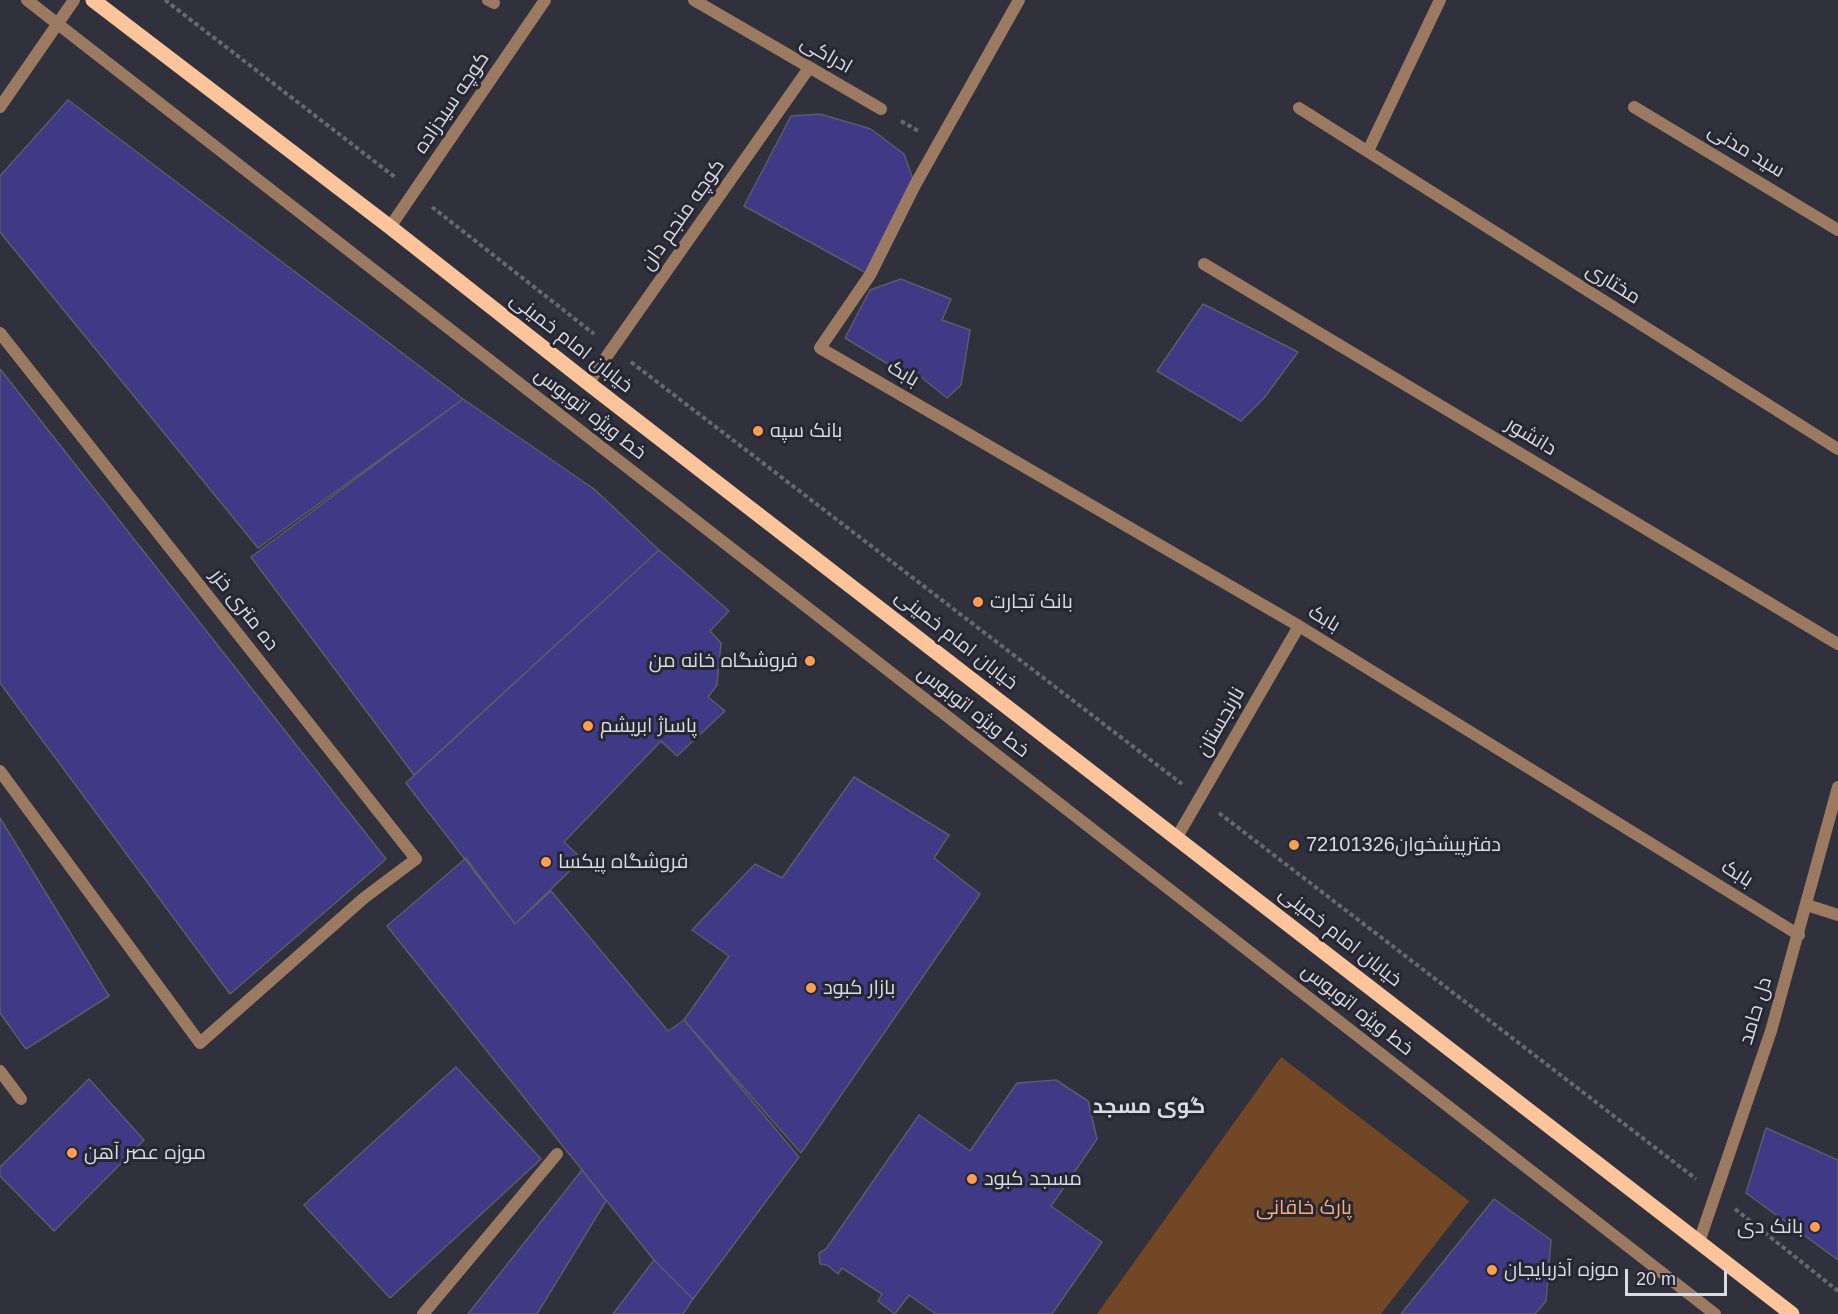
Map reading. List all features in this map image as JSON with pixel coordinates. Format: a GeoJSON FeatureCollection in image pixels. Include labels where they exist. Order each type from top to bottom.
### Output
{"type":"FeatureCollection","features":[{"type":"Feature","properties":{"kind":"main road","name":"خیابان امام خمینی"},"geometry":{"type":"LineString","coordinates":[[93,0],[390,227],[588,383],[1792,1314]]}},
{"type":"Feature","properties":{"kind":"street","name":"خط ویژه اتوبوس"},"geometry":{"type":"LineString","coordinates":[[27,0],[1715,1314]]}},
{"type":"Feature","properties":{"kind":"street"},"geometry":{"type":"LineString","coordinates":[[0,107],[74,0]]}},
{"type":"Feature","properties":{"kind":"street","name":"کوچه سیدزاده"},"geometry":{"type":"LineString","coordinates":[[390,227],[545,0]]}},
{"type":"Feature","properties":{"kind":"street","name":"ادراکی"},"geometry":{"type":"LineString","coordinates":[[694,0],[881,109]]}},
{"type":"Feature","properties":{"kind":"street"},"geometry":{"type":"LineString","coordinates":[[939,143],[1019,0]]}},
{"type":"Feature","properties":{"kind":"street"},"geometry":{"type":"LineString","coordinates":[[1368,151],[1440,0]]}},
{"type":"Feature","properties":{"kind":"street","name":"کوچه منجم دان"},"geometry":{"type":"LineString","coordinates":[[588,383],[809,68]]}},
{"type":"Feature","properties":{"kind":"street","name":"سید مدنی"},"geometry":{"type":"LineString","coordinates":[[1634,107],[1838,230]]}},
{"type":"Feature","properties":{"kind":"street","name":"مختاری"},"geometry":{"type":"LineString","coordinates":[[1299,108],[1838,449]]}},
{"type":"Feature","properties":{"kind":"street","name":"بابک"},"geometry":{"type":"LineString","coordinates":[[939,143],[870,275],[820,348],[1299,626],[1799,935]]}},
{"type":"Feature","properties":{"kind":"street","name":"دانشور"},"geometry":{"type":"LineString","coordinates":[[1204,264],[1838,644]]}},
{"type":"Feature","properties":{"kind":"street","name":"ده متری خزر"},"geometry":{"type":"LineString","coordinates":[[0,333],[416,859],[364,898],[200,1042],[0,771]]}},
{"type":"Feature","properties":{"kind":"street","name":"نارنجستان"},"geometry":{"type":"LineString","coordinates":[[1177,837],[1299,626]]}},
{"type":"Feature","properties":{"kind":"street","name":"دل حامد"},"geometry":{"type":"LineString","coordinates":[[1699,1242],[1772,1031],[1838,787]]}},
{"type":"Feature","properties":{"kind":"street"},"geometry":{"type":"LineString","coordinates":[[1807,904],[1838,915]]}},
{"type":"Feature","properties":{"kind":"street"},"geometry":{"type":"LineString","coordinates":[[0,1071],[21,1099]]}},
{"type":"Feature","properties":{"kind":"street"},"geometry":{"type":"LineString","coordinates":[[423,1314],[557,1154]]}},
{"type":"Feature","properties":{"kind":"path"},"geometry":{"type":"LineString","coordinates":[[165,0],[614,349],[1716,1194],[1838,1291]]}},
{"type":"Feature","properties":{"kind":"path"},"geometry":{"type":"LineString","coordinates":[[881,109],[939,143]]}},
{"type":"Feature","properties":{"kind":"green space","name":"پارک خاقانی"},"geometry":{"type":"Polygon","coordinates":[[[1281,1057],[1469,1201],[1381,1314],[1097,1314],[1281,1057]]]}},
{"type":"Feature","properties":{"kind":"building"},"geometry":{"type":"Polygon","coordinates":[[[68,100],[463,399],[258,548],[0,232],[0,176],[68,100]]]}},
{"type":"Feature","properties":{"kind":"building"},"geometry":{"type":"Polygon","coordinates":[[[820,114],[871,129],[904,154],[915,185],[870,275],[744,206],[791,116],[820,114]]]}},
{"type":"Feature","properties":{"kind":"building"},"geometry":{"type":"Polygon","coordinates":[[[901,279],[951,299],[942,320],[970,330],[961,385],[947,398],[921,377],[898,370],[845,338],[870,290],[901,279]]]}},
{"type":"Feature","properties":{"kind":"building"},"geometry":{"type":"Polygon","coordinates":[[[1203,304],[1298,352],[1264,398],[1241,421],[1157,371],[1203,304]]]}},
{"type":"Feature","properties":{"kind":"building"},"geometry":{"type":"Polygon","coordinates":[[[0,369],[386,859],[230,994],[0,683],[0,369]]]}},
{"type":"Feature","properties":{"kind":"building"},"geometry":{"type":"Polygon","coordinates":[[[463,399],[594,489],[659,550],[414,775],[251,557],[463,399]]]}},
{"type":"Feature","properties":{"kind":"building","name":"پاساژ ابریشم"},"geometry":{"type":"Polygon","coordinates":[[[659,550],[729,611],[710,631],[721,643],[717,685],[708,697],[725,711],[677,756],[661,741],[564,842],[582,859],[515,924],[406,783],[659,550]]]}},
{"type":"Feature","properties":{"kind":"building","name":"بازار کبود"},"geometry":{"type":"Polygon","coordinates":[[[854,777],[949,835],[934,858],[980,894],[801,1153],[684,1020],[729,956],[692,930],[755,864],[782,878],[854,777]]]}},
{"type":"Feature","properties":{"kind":"building"},"geometry":{"type":"Polygon","coordinates":[[[0,818],[109,996],[26,1049],[0,1013],[0,818]]]}},
{"type":"Feature","properties":{"kind":"building"},"geometry":{"type":"Polygon","coordinates":[[[466,858],[515,924],[551,891],[668,1031],[684,1020],[799,1157],[693,1299],[654,1260],[387,926],[466,858]]]}},
{"type":"Feature","properties":{"kind":"building"},"geometry":{"type":"Polygon","coordinates":[[[456,1067],[541,1159],[390,1298],[304,1205],[456,1067]]]}},
{"type":"Feature","properties":{"kind":"building","name":"موزه عصر آهن"},"geometry":{"type":"Polygon","coordinates":[[[89,1079],[144,1140],[54,1231],[0,1176],[0,1167],[89,1079]]]}},
{"type":"Feature","properties":{"kind":"building","name":"مسجد کبود"},"geometry":{"type":"Polygon","coordinates":[[[1056,1080],[1088,1101],[1097,1139],[1051,1206],[1102,1242],[1052,1314],[936,1314],[909,1295],[895,1314],[878,1301],[882,1294],[842,1268],[838,1274],[827,1265],[820,1264],[819,1253],[826,1249],[919,1115],[970,1151],[1017,1083],[1056,1080]]]}},
{"type":"Feature","properties":{"kind":"building","name":"بانک دی"},"geometry":{"type":"Polygon","coordinates":[[[1766,1128],[1838,1160],[1838,1260],[1746,1193],[1766,1128]]]}},
{"type":"Feature","properties":{"kind":"building"},"geometry":{"type":"Polygon","coordinates":[[[582,1170],[606,1201],[537,1314],[468,1314],[582,1170]]]}},
{"type":"Feature","properties":{"kind":"building","name":"موزه آذربایجان"},"geometry":{"type":"Polygon","coordinates":[[[1494,1199],[1551,1240],[1546,1301],[1535,1314],[1401,1314],[1494,1199]]]}},
{"type":"Feature","properties":{"kind":"building"},"geometry":{"type":"Polygon","coordinates":[[[654,1260],[693,1299],[683,1314],[613,1314],[654,1260]]]}},
{"type":"Feature","properties":{"kind":"place","name":"بانک سپه"},"geometry":{"type":"Point","coordinates":[758,431]}},
{"type":"Feature","properties":{"kind":"place","name":"بانک تجارت"},"geometry":{"type":"Point","coordinates":[978,602]}},
{"type":"Feature","properties":{"kind":"place","name":"فروشگاه خانه من"},"geometry":{"type":"Point","coordinates":[810,661]}},
{"type":"Feature","properties":{"kind":"place","name":"پاساژ ابریشم"},"geometry":{"type":"Point","coordinates":[588,726]}},
{"type":"Feature","properties":{"kind":"place","name":"دفترپیشخوان72101326"},"geometry":{"type":"Point","coordinates":[1294,845]}},
{"type":"Feature","properties":{"kind":"place","name":"فروشگاه پیکسا"},"geometry":{"type":"Point","coordinates":[546,862]}},
{"type":"Feature","properties":{"kind":"place","name":"بازار کبود"},"geometry":{"type":"Point","coordinates":[811,988]}},
{"type":"Feature","properties":{"kind":"place","name":"موزه عصر آهن"},"geometry":{"type":"Point","coordinates":[72,1153]}},
{"type":"Feature","properties":{"kind":"place","name":"مسجد کبود"},"geometry":{"type":"Point","coordinates":[972,1179]}},
{"type":"Feature","properties":{"kind":"place","name":"بانک دی"},"geometry":{"type":"Point","coordinates":[1815,1227]}},
{"type":"Feature","properties":{"kind":"place","name":"موزه آذربایجان"},"geometry":{"type":"Point","coordinates":[1492,1270]}},
{"type":"Feature","properties":{"kind":"district","name":"گوی مسجد"},"geometry":{"type":"Point","coordinates":[1149,1107]}}]}
